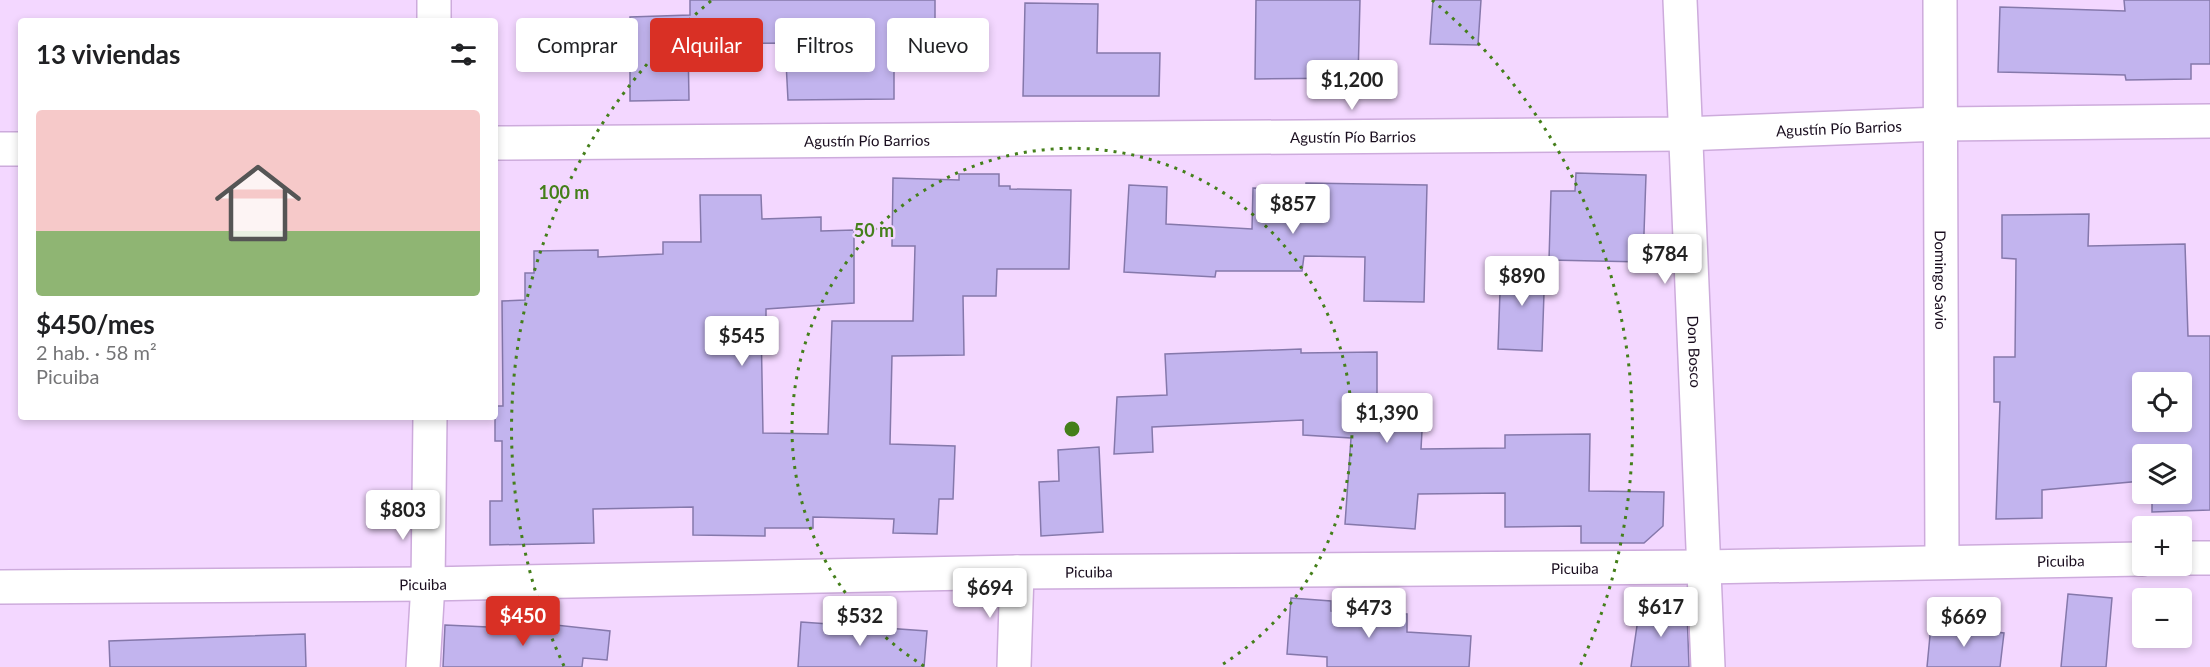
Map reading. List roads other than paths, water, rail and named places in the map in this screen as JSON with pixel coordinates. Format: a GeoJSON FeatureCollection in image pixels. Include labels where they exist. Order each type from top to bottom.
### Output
{"type":"FeatureCollection","features":[{"type":"Feature","properties":{"kind":"street"},"geometry":{"type":"LineString","coordinates":[[434,0],[434,18]]}},
{"type":"Feature","properties":{"kind":"street","name":"Don Bosco"},"geometry":{"type":"LineString","coordinates":[[1680,0],[1683,134],[1708,667]]}},
{"type":"Feature","properties":{"kind":"street","name":"Domingo Savio"},"geometry":{"type":"LineString","coordinates":[[1940,0],[1942,562]]}},
{"type":"Feature","properties":{"kind":"street","name":"Agustín Pío Barrios"},"geometry":{"type":"LineString","coordinates":[[498,143],[1683,134],[1941,124],[2210,121]]}},
{"type":"Feature","properties":{"kind":"street"},"geometry":{"type":"LineString","coordinates":[[0,149],[18,148]]}},
{"type":"Feature","properties":{"kind":"street"},"geometry":{"type":"LineString","coordinates":[[423,667],[428,584],[430,420]]}},
{"type":"Feature","properties":{"kind":"street"},"geometry":{"type":"LineString","coordinates":[[2192,558],[2210,558]]}},
{"type":"Feature","properties":{"kind":"street","name":"Picuiba"},"geometry":{"type":"LineString","coordinates":[[0,587],[428,584],[1017,572],[1704,567],[2132,559]]}},
{"type":"Feature","properties":{"kind":"street"},"geometry":{"type":"LineString","coordinates":[[1014,667],[1017,572]]}}]}
